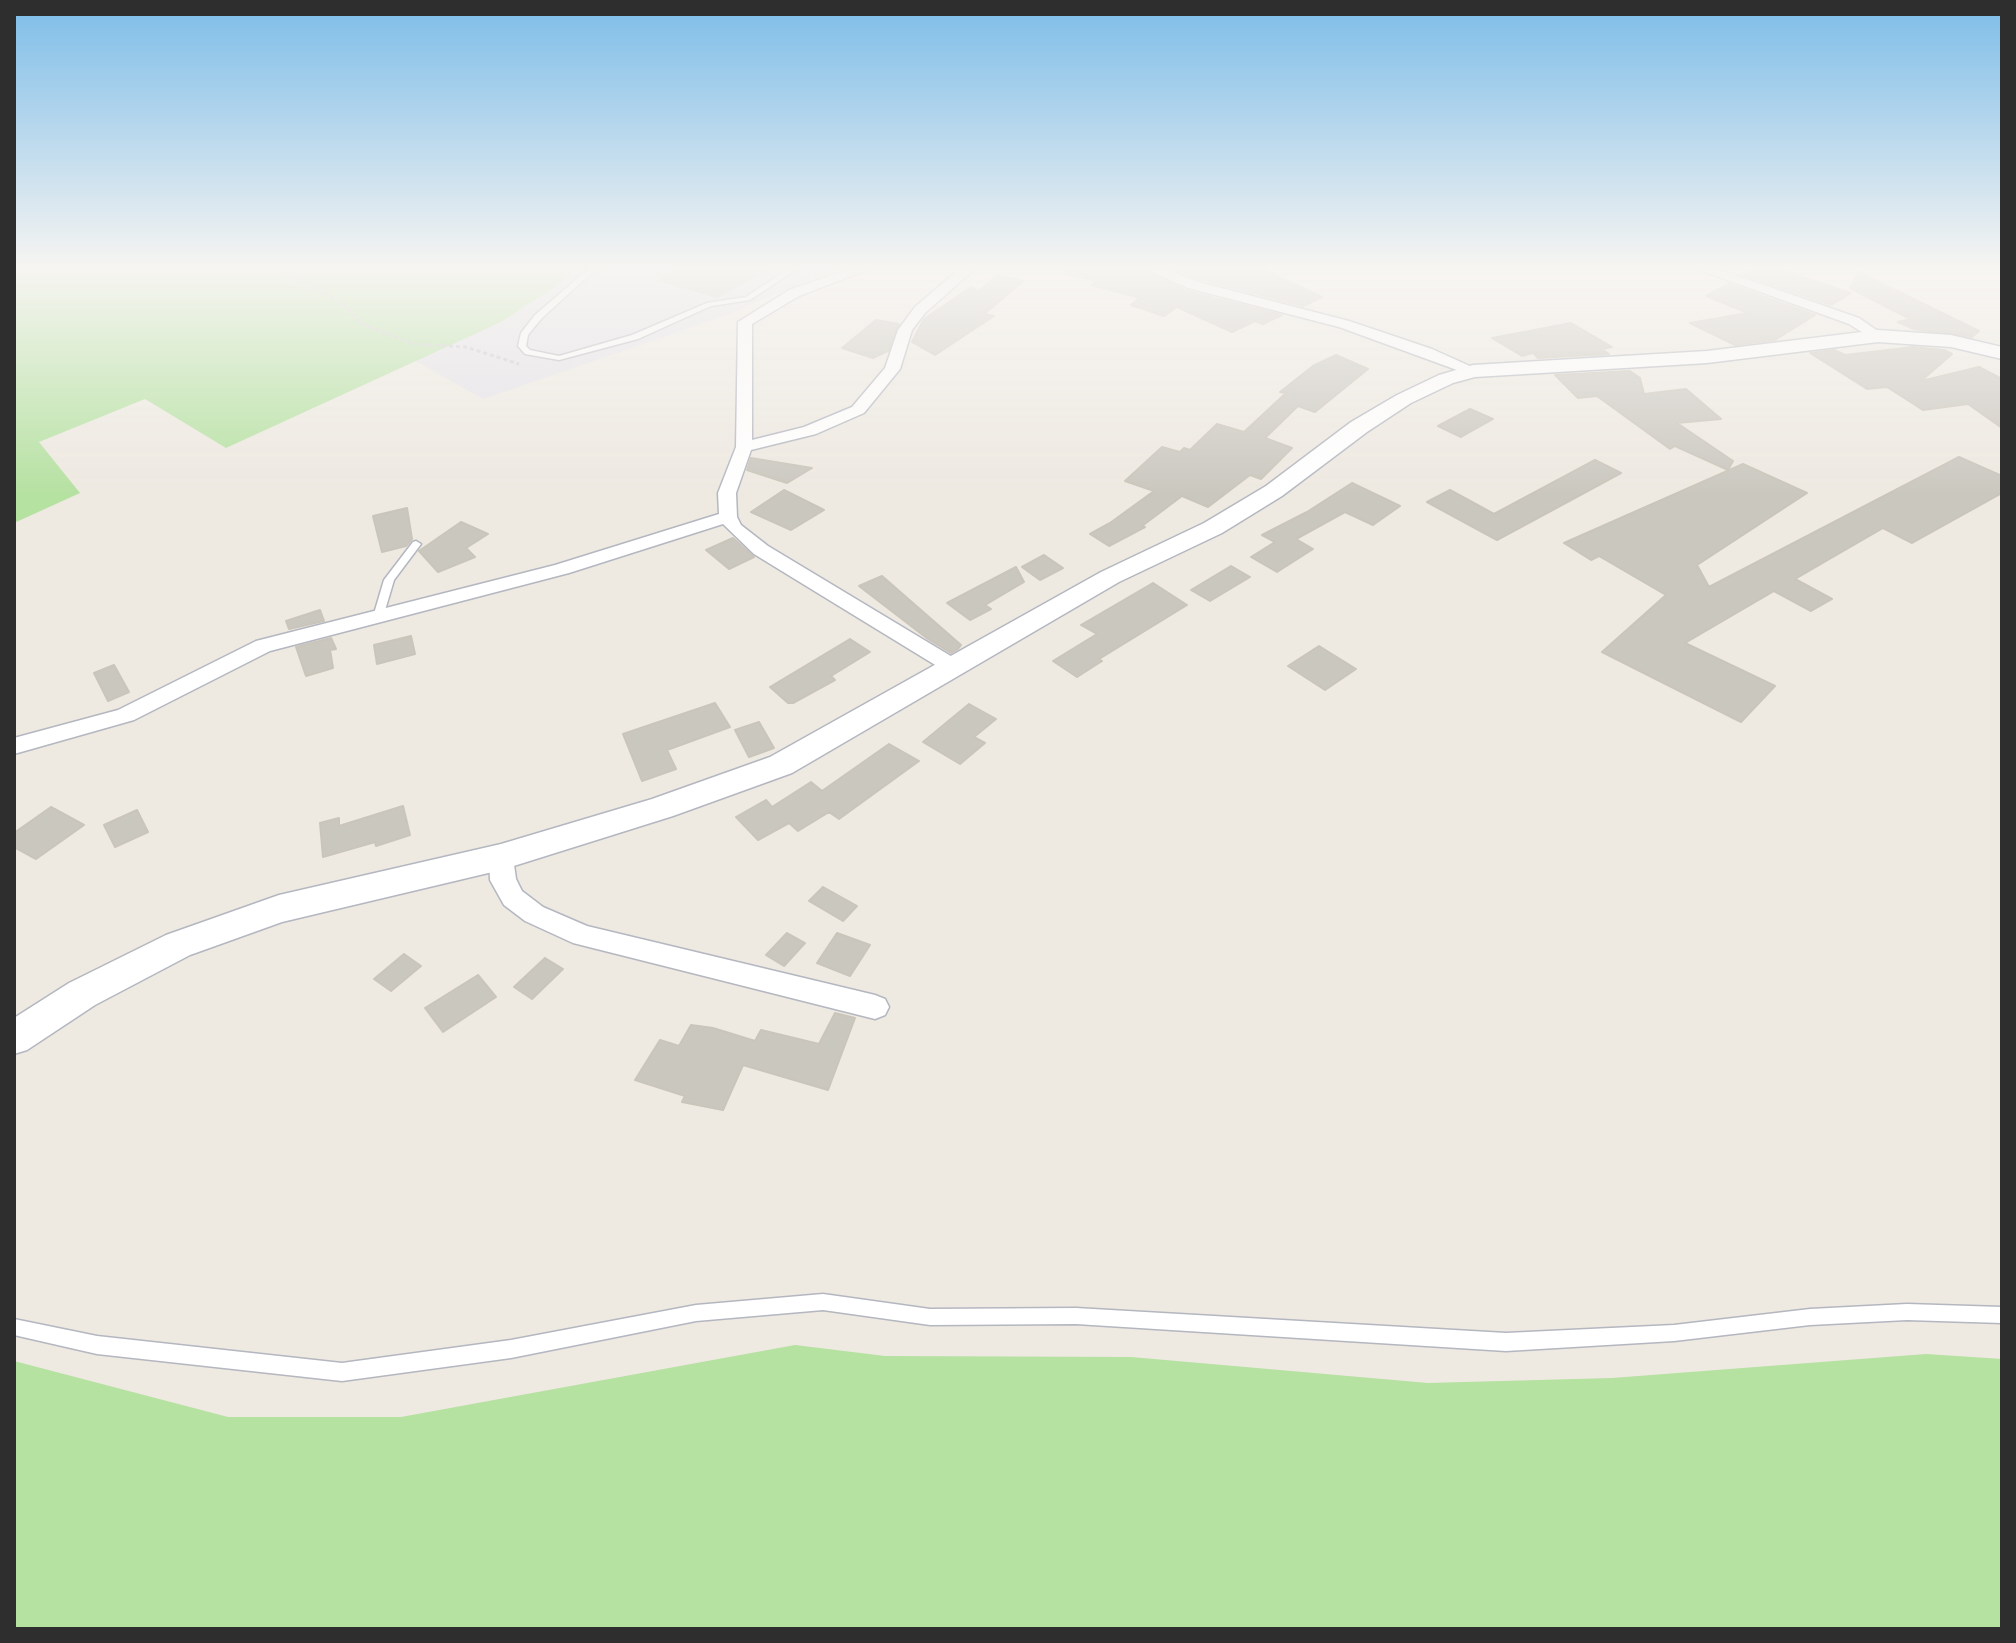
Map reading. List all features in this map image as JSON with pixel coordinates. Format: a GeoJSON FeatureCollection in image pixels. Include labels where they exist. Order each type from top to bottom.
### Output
{"type":"FeatureCollection","features":[{"type":"Feature","properties":{"kind":"main road"},"geometry":{"type":"LineString","coordinates":[[14,1038],[82,994],[178,945],[279,909],[501,857],[662,808],[781,765],[1110,577],[1213,528],[1274,491],[1359,427],[1404,399],[1446,379],[1473,371],[1707,357],[1824,343]]}},
{"type":"Feature","properties":{"kind":"main road"},"geometry":{"type":"LineString","coordinates":[[1958,343],[2002,353]]}},
{"type":"Feature","properties":{"kind":"street"},"geometry":{"type":"LineString","coordinates":[[745,343],[744,447],[727,493],[728,517],[734,528],[761,550],[952,666]]}},
{"type":"Feature","properties":{"kind":"street"},"geometry":{"type":"LineString","coordinates":[[744,447],[810,431],[858,410],[892,369],[901,343]]}},
{"type":"Feature","properties":{"kind":"street"},"geometry":{"type":"LineString","coordinates":[[1399,343],[1473,371]]}},
{"type":"Feature","properties":{"kind":"street"},"geometry":{"type":"LineString","coordinates":[[14,746],[126,715],[263,646],[562,569],[728,517]]}},
{"type":"Feature","properties":{"kind":"street"},"geometry":{"type":"LineString","coordinates":[[501,857],[503,880],[513,898],[534,914],[582,935],[875,1007]]}},
{"type":"Feature","properties":{"kind":"lane"},"geometry":{"type":"LineString","coordinates":[[523,343],[528,352],[559,358],[614,343]]}},
{"type":"Feature","properties":{"kind":"lane"},"geometry":{"type":"LineString","coordinates":[[378,617],[389,580],[416,544]]}},
{"type":"Feature","properties":{"kind":"lane"},"geometry":{"type":"LineString","coordinates":[[14,1327],[97,1345],[342,1372],[511,1349],[696,1313],[823,1302],[930,1317],[1076,1316],[1506,1342],[1674,1333],[1810,1317],[1907,1312],[2002,1315]]}},
{"type":"Feature","properties":{"kind":"path"},"geometry":{"type":"LineString","coordinates":[[417,343],[466,347],[524,366],[559,358]]}},
{"type":"Feature","properties":{"kind":"shaded area"},"geometry":{"type":"Polygon","coordinates":[[[454,343],[647,343],[483,399],[414,360],[454,343]]]}},
{"type":"Feature","properties":{"kind":"green space"},"geometry":{"type":"Polygon","coordinates":[[[14,343],[456,343],[226,448],[145,399],[39,442],[80,493],[14,523],[14,343]]]}},
{"type":"Feature","properties":{"kind":"green space"},"geometry":{"type":"Polygon","coordinates":[[[795,1345],[885,1356],[1131,1357],[1428,1383],[1612,1378],[1926,1354],[2002,1359],[2002,1629],[14,1629],[14,1361],[228,1417],[401,1417],[795,1345]]]}},
{"type":"Feature","properties":{"kind":"building"},"geometry":{"type":"Polygon","coordinates":[[[848,343],[891,343],[888,351],[873,358],[842,348],[848,343]]]}},
{"type":"Feature","properties":{"kind":"building"},"geometry":{"type":"Polygon","coordinates":[[[913,343],[954,343],[935,355],[913,343]]]}},
{"type":"Feature","properties":{"kind":"building"},"geometry":{"type":"Polygon","coordinates":[[[1500,343],[1605,343],[1612,347],[1602,349],[1609,354],[1538,358],[1533,353],[1522,356],[1500,343]]]}},
{"type":"Feature","properties":{"kind":"building"},"geometry":{"type":"Polygon","coordinates":[[[1913,347],[1944,350],[1952,354],[1921,381],[1979,367],[2002,379],[2002,428],[1968,404],[1923,410],[1887,387],[1867,389],[1810,353],[1834,350],[1845,355],[1913,347]]]}},
{"type":"Feature","properties":{"kind":"building"},"geometry":{"type":"Polygon","coordinates":[[[1336,355],[1368,369],[1315,412],[1298,406],[1265,438],[1292,448],[1261,479],[1250,475],[1208,507],[1182,496],[1142,526],[1145,527],[1109,546],[1090,534],[1154,491],[1125,481],[1162,447],[1180,452],[1184,448],[1190,450],[1217,424],[1244,432],[1286,393],[1280,392],[1313,366],[1336,355]]]}},
{"type":"Feature","properties":{"kind":"building"},"geometry":{"type":"Polygon","coordinates":[[[1630,371],[1640,378],[1644,394],[1686,389],[1721,419],[1677,423],[1733,461],[1728,470],[1675,446],[1670,449],[1597,396],[1578,398],[1555,375],[1630,371]]]}},
{"type":"Feature","properties":{"kind":"building"},"geometry":{"type":"Polygon","coordinates":[[[1470,409],[1493,419],[1461,437],[1438,426],[1470,409]]]}},
{"type":"Feature","properties":{"kind":"building"},"geometry":{"type":"Polygon","coordinates":[[[1959,457],[2002,476],[2002,493],[1912,543],[1883,528],[1795,579],[1832,599],[1811,611],[1774,591],[1685,643],[1775,686],[1741,722],[1602,652],[1666,595],[1599,556],[1591,560],[1564,543],[1743,464],[1807,493],[1697,565],[1709,587],[1959,457]]]}},
{"type":"Feature","properties":{"kind":"building"},"geometry":{"type":"Polygon","coordinates":[[[751,458],[812,468],[787,483],[747,470],[751,458]]]}},
{"type":"Feature","properties":{"kind":"building"},"geometry":{"type":"Polygon","coordinates":[[[1595,460],[1621,473],[1497,540],[1427,502],[1450,490],[1494,514],[1595,460]]]}},
{"type":"Feature","properties":{"kind":"building"},"geometry":{"type":"Polygon","coordinates":[[[1352,483],[1400,506],[1373,525],[1345,512],[1296,539],[1313,549],[1277,572],[1251,557],[1275,542],[1262,535],[1307,512],[1352,483]]]}},
{"type":"Feature","properties":{"kind":"building"},"geometry":{"type":"Polygon","coordinates":[[[784,490],[824,510],[791,530],[751,512],[784,490]]]}},
{"type":"Feature","properties":{"kind":"building"},"geometry":{"type":"Polygon","coordinates":[[[407,508],[412,539],[406,546],[382,552],[373,516],[407,508]]]}},
{"type":"Feature","properties":{"kind":"building"},"geometry":{"type":"Polygon","coordinates":[[[461,522],[488,534],[466,548],[475,557],[438,572],[419,551],[461,522]]]}},
{"type":"Feature","properties":{"kind":"building"},"geometry":{"type":"Polygon","coordinates":[[[733,538],[754,557],[729,569],[706,550],[733,538]]]}},
{"type":"Feature","properties":{"kind":"building"},"geometry":{"type":"Polygon","coordinates":[[[1044,555],[1063,568],[1040,580],[1022,567],[1044,555]]]}},
{"type":"Feature","properties":{"kind":"building"},"geometry":{"type":"Polygon","coordinates":[[[1231,566],[1250,577],[1210,601],[1191,590],[1231,566]]]}},
{"type":"Feature","properties":{"kind":"building"},"geometry":{"type":"Polygon","coordinates":[[[1016,567],[1024,582],[985,605],[991,609],[970,620],[947,603],[1016,567]]]}},
{"type":"Feature","properties":{"kind":"building"},"geometry":{"type":"Polygon","coordinates":[[[882,576],[961,645],[958,649],[951,653],[928,639],[859,586],[882,576]]]}},
{"type":"Feature","properties":{"kind":"building"},"geometry":{"type":"Polygon","coordinates":[[[1153,583],[1187,605],[1099,659],[1102,661],[1077,677],[1053,661],[1097,634],[1081,625],[1153,583]]]}},
{"type":"Feature","properties":{"kind":"building"},"geometry":{"type":"Polygon","coordinates":[[[320,610],[324,621],[289,629],[286,621],[320,610]]]}},
{"type":"Feature","properties":{"kind":"building"},"geometry":{"type":"Polygon","coordinates":[[[411,636],[415,654],[377,664],[374,645],[411,636]]]}},
{"type":"Feature","properties":{"kind":"building"},"geometry":{"type":"Polygon","coordinates":[[[331,638],[336,649],[330,650],[333,668],[306,676],[296,647],[331,638]]]}},
{"type":"Feature","properties":{"kind":"building"},"geometry":{"type":"Polygon","coordinates":[[[850,639],[870,652],[831,676],[835,680],[793,703],[788,703],[770,687],[850,639]]]}},
{"type":"Feature","properties":{"kind":"building"},"geometry":{"type":"Polygon","coordinates":[[[1319,646],[1356,669],[1325,690],[1288,666],[1319,646]]]}},
{"type":"Feature","properties":{"kind":"building"},"geometry":{"type":"Polygon","coordinates":[[[114,665],[129,692],[108,701],[94,673],[114,665]]]}},
{"type":"Feature","properties":{"kind":"building"},"geometry":{"type":"Polygon","coordinates":[[[715,703],[730,727],[667,750],[676,769],[642,781],[623,734],[715,703]]]}},
{"type":"Feature","properties":{"kind":"building"},"geometry":{"type":"Polygon","coordinates":[[[969,704],[996,719],[974,737],[985,743],[960,764],[923,742],[969,704]]]}},
{"type":"Feature","properties":{"kind":"building"},"geometry":{"type":"Polygon","coordinates":[[[759,722],[774,748],[749,757],[735,730],[759,722]]]}},
{"type":"Feature","properties":{"kind":"building"},"geometry":{"type":"Polygon","coordinates":[[[889,744],[919,761],[839,819],[829,812],[798,831],[789,823],[758,840],[736,817],[766,800],[772,807],[811,782],[822,791],[889,744]]]}},
{"type":"Feature","properties":{"kind":"building"},"geometry":{"type":"Polygon","coordinates":[[[403,806],[410,835],[323,857],[320,823],[339,818],[339,826],[403,806]]]}},
{"type":"Feature","properties":{"kind":"building"},"geometry":{"type":"Polygon","coordinates":[[[51,807],[84,825],[36,859],[14,847],[14,833],[51,807]]]}},
{"type":"Feature","properties":{"kind":"building"},"geometry":{"type":"Polygon","coordinates":[[[137,810],[148,832],[115,847],[104,825],[137,810]]]}},
{"type":"Feature","properties":{"kind":"building"},"geometry":{"type":"Polygon","coordinates":[[[823,887],[857,906],[843,921],[809,901],[823,887]]]}},
{"type":"Feature","properties":{"kind":"building"},"geometry":{"type":"Polygon","coordinates":[[[787,933],[805,943],[784,966],[766,955],[787,933]]]}},
{"type":"Feature","properties":{"kind":"building"},"geometry":{"type":"Polygon","coordinates":[[[837,933],[870,945],[850,976],[817,963],[837,933]]]}},
{"type":"Feature","properties":{"kind":"building"},"geometry":{"type":"Polygon","coordinates":[[[404,954],[421,966],[391,991],[374,979],[404,954]]]}},
{"type":"Feature","properties":{"kind":"building"},"geometry":{"type":"Polygon","coordinates":[[[545,958],[563,969],[532,999],[514,987],[545,958]]]}},
{"type":"Feature","properties":{"kind":"building"},"geometry":{"type":"Polygon","coordinates":[[[478,975],[496,997],[443,1032],[425,1008],[478,975]]]}},
{"type":"Feature","properties":{"kind":"building"},"geometry":{"type":"Polygon","coordinates":[[[835,1013],[855,1018],[828,1090],[743,1065],[723,1110],[682,1102],[685,1096],[635,1080],[660,1040],[679,1046],[691,1025],[713,1028],[755,1041],[761,1030],[819,1044],[835,1013]]]}}]}
